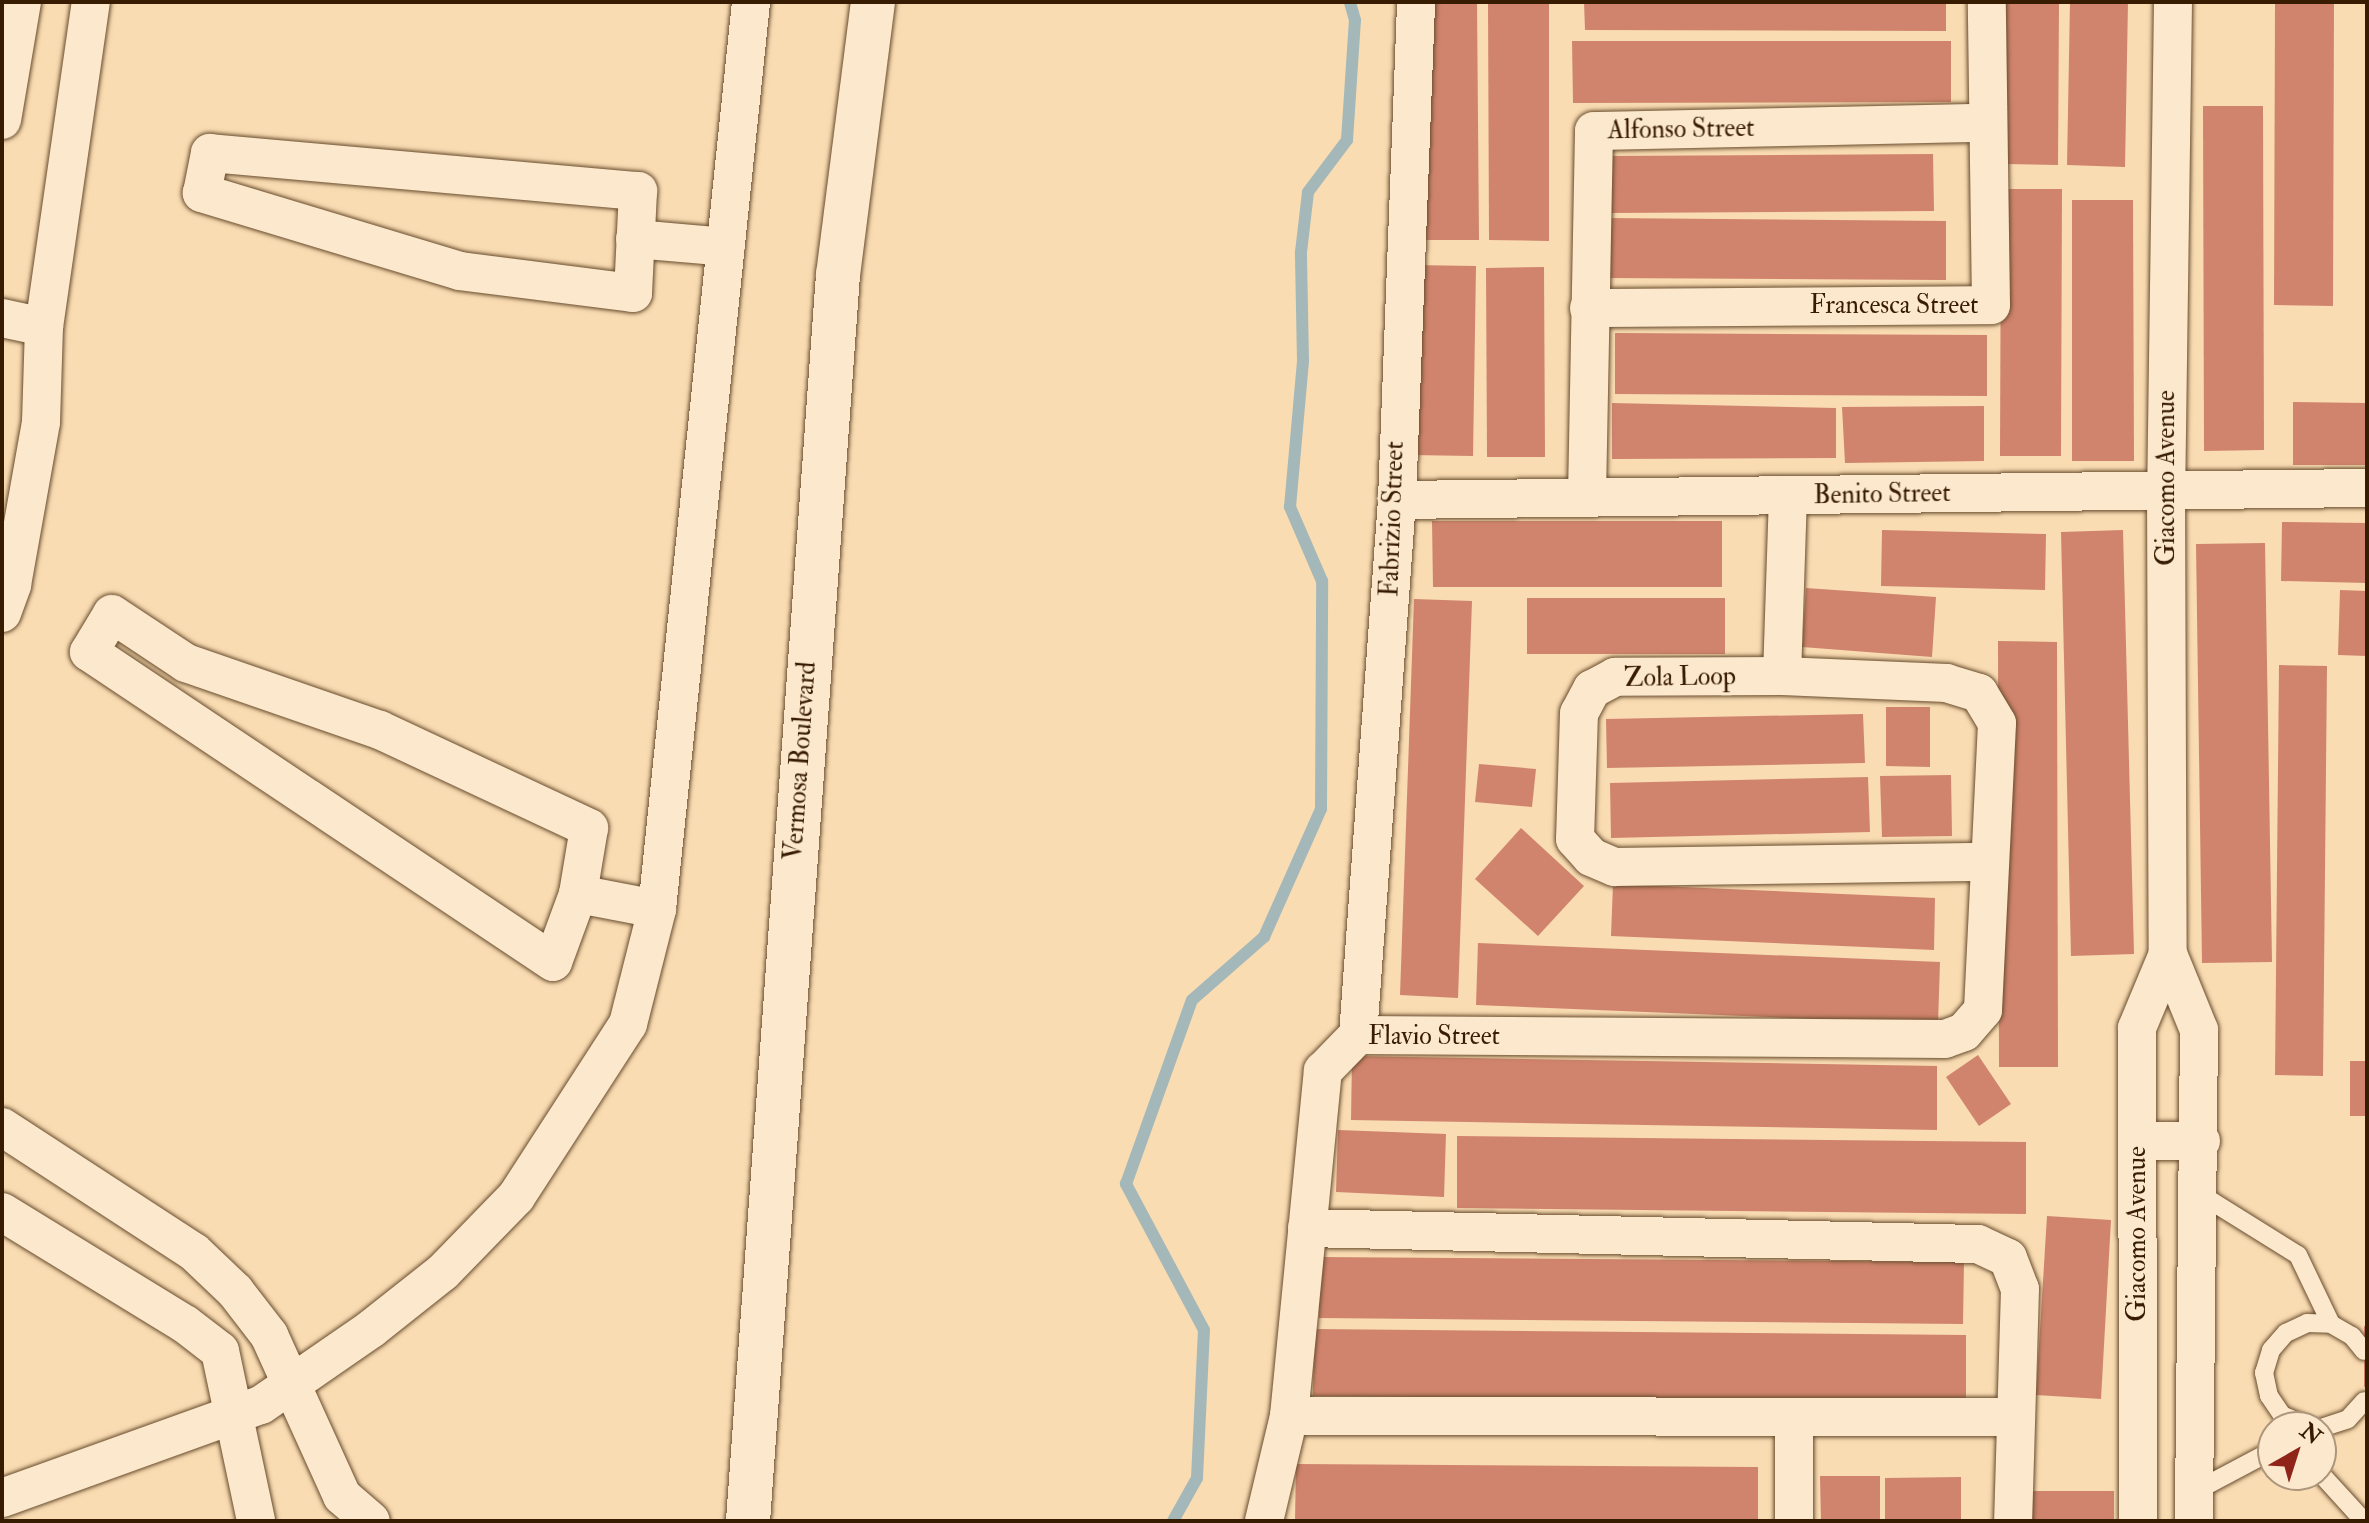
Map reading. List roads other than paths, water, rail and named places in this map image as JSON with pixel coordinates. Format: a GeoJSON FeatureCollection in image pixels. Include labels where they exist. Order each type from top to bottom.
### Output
{"type":"FeatureCollection","features":[{"type":"Feature","properties":{"kind":"main road","name":"Vermosa Boulevard"},"geometry":{"type":"LineString","coordinates":[[748,1521],[838,275],[873,2]]}},
{"type":"Feature","properties":{"kind":"street"},"geometry":{"type":"LineString","coordinates":[[2,120],[22,2]]}},
{"type":"Feature","properties":{"kind":"street"},"geometry":{"type":"LineString","coordinates":[[2,613],[12,585],[41,422],[44,327],[91,2]]}},
{"type":"Feature","properties":{"kind":"street"},"geometry":{"type":"LineString","coordinates":[[14,1504],[237,1414],[292,1386],[443,1272],[516,1197],[628,1024],[657,909],[751,2]]}},
{"type":"Feature","properties":{"kind":"street","name":"Fabrizio Street"},"geometry":{"type":"LineString","coordinates":[[1358,1035],[1397,500],[1416,2]]}},
{"type":"Feature","properties":{"kind":"street","name":"Francesca Street"},"geometry":{"type":"LineString","coordinates":[[1589,308],[1991,305],[1987,2]]}},
{"type":"Feature","properties":{"kind":"street","name":"Giacomo Avenue"},"geometry":{"type":"LineString","coordinates":[[2173,2],[2166,487],[2168,954],[2199,1030],[2201,1141],[2194,1506]]}},
{"type":"Feature","properties":{"kind":"street","name":"Alfonso Street"},"geometry":{"type":"LineString","coordinates":[[1587,496],[1594,131],[1988,123]]}},
{"type":"Feature","properties":{"kind":"street"},"geometry":{"type":"LineString","coordinates":[[210,153],[638,191],[635,239],[633,293],[460,271],[202,193],[210,153]]}},
{"type":"Feature","properties":{"kind":"street"},"geometry":{"type":"LineString","coordinates":[[635,239],[726,247]]}},
{"type":"Feature","properties":{"kind":"street"},"geometry":{"type":"LineString","coordinates":[[2,318],[44,327]]}},
{"type":"Feature","properties":{"kind":"street","name":"Benito Street"},"geometry":{"type":"LineString","coordinates":[[1397,500],[1587,496],[1788,497],[2166,487],[2367,488]]}},
{"type":"Feature","properties":{"kind":"street"},"geometry":{"type":"LineString","coordinates":[[1782,676],[1788,497]]}},
{"type":"Feature","properties":{"kind":"street"},"geometry":{"type":"LineString","coordinates":[[112,614],[186,663],[380,730],[589,828],[578,894],[553,962],[89,652],[112,614]]}},
{"type":"Feature","properties":{"kind":"street","name":"Zola Loop"},"geometry":{"type":"LineString","coordinates":[[1964,1032],[1983,1010],[1997,723],[1979,693],[1947,683],[1782,676],[1615,677],[1592,689],[1579,713],[1575,839],[1591,857],[1615,867],[1989,862]]}},
{"type":"Feature","properties":{"kind":"street"},"geometry":{"type":"LineString","coordinates":[[578,894],[657,909]]}},
{"type":"Feature","properties":{"kind":"street","name":"Giacomo Avenue"},"geometry":{"type":"LineString","coordinates":[[2138,1521],[2137,1028],[2168,954]]}},
{"type":"Feature","properties":{"kind":"street","name":"Flavio Street"},"geometry":{"type":"LineString","coordinates":[[1264,1521],[1289,1416],[1323,1071],[1358,1035],[1945,1039],[1964,1032]]}},
{"type":"Feature","properties":{"kind":"street"},"geometry":{"type":"LineString","coordinates":[[2,1127],[194,1252],[235,1291],[269,1335],[342,1496],[371,1521]]}},
{"type":"Feature","properties":{"kind":"street"},"geometry":{"type":"LineString","coordinates":[[2138,1141],[2201,1141]]}},
{"type":"Feature","properties":{"kind":"street"},"geometry":{"type":"LineString","coordinates":[[2,1212],[185,1324],[220,1351],[237,1414],[256,1521]]}},
{"type":"Feature","properties":{"kind":"street"},"geometry":{"type":"LineString","coordinates":[[1307,1228],[1978,1244],[2008,1258],[2020,1289],[2013,1521]]}},
{"type":"Feature","properties":{"kind":"street"},"geometry":{"type":"LineString","coordinates":[[220,1351],[269,1335]]}},
{"type":"Feature","properties":{"kind":"street"},"geometry":{"type":"LineString","coordinates":[[1289,1416],[2014,1417]]}},
{"type":"Feature","properties":{"kind":"street"},"geometry":{"type":"LineString","coordinates":[[1794,1417],[1794,1521]]}},
{"type":"Feature","properties":{"kind":"lane"},"geometry":{"type":"LineString","coordinates":[[2200,1194],[2298,1255],[2331,1324]]}},
{"type":"Feature","properties":{"kind":"lane"},"geometry":{"type":"LineString","coordinates":[[2279,1411],[2269,1396],[2264,1373],[2271,1350],[2286,1333],[2307,1323],[2331,1324],[2352,1336],[2364,1351]]}},
{"type":"Feature","properties":{"kind":"lane"},"geometry":{"type":"LineString","coordinates":[[2337,1423],[2348,1419],[2364,1401]]}},
{"type":"Feature","properties":{"kind":"lane"},"geometry":{"type":"LineString","coordinates":[[2194,1506],[2257,1461]]}},
{"type":"Feature","properties":{"kind":"lane"},"geometry":{"type":"LineString","coordinates":[[2336,1491],[2361,1518]]}},
{"type":"Feature","properties":{"kind":"waterway"},"geometry":{"type":"LineString","coordinates":[[1173,1521],[1197,1478],[1204,1330],[1126,1184],[1192,1000],[1264,937],[1321,809],[1322,581],[1290,507],[1303,361],[1301,252],[1308,192],[1347,140],[1355,20],[1350,2]]}}]}
